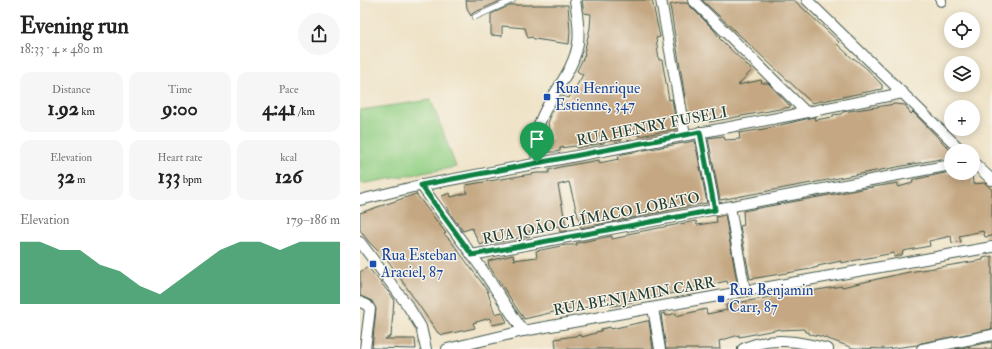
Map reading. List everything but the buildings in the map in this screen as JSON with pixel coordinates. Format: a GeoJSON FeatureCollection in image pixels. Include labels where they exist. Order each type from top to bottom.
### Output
{"type":"FeatureCollection","features":[{"type":"Feature","properties":{"kind":"street"},"geometry":{"type":"LineString","coordinates":[[537,163],[537,132],[551,101],[568,70],[578,44],[579,33],[575,0]]}},
{"type":"Feature","properties":{"kind":"street"},"geometry":{"type":"LineString","coordinates":[[661,0],[685,135]]}},
{"type":"Feature","properties":{"kind":"street"},"geometry":{"type":"LineString","coordinates":[[694,0],[806,112]]}},
{"type":"Feature","properties":{"kind":"street"},"geometry":{"type":"LineString","coordinates":[[807,0],[955,144]]}},
{"type":"Feature","properties":{"kind":"street","name":"RUA HENRY FUSELI"},"geometry":{"type":"LineString","coordinates":[[360,200],[421,185],[903,93]]}},
{"type":"Feature","properties":{"kind":"street"},"geometry":{"type":"LineString","coordinates":[[700,132],[715,210]]}},
{"type":"Feature","properties":{"kind":"street","name":"RUA JOÃO CLÍMACO LOBATO"},"geometry":{"type":"LineString","coordinates":[[472,255],[944,166]]}},
{"type":"Feature","properties":{"kind":"street"},"geometry":{"type":"LineString","coordinates":[[980,169],[992,180]]}},
{"type":"Feature","properties":{"kind":"street"},"geometry":{"type":"LineString","coordinates":[[421,185],[472,255],[524,331]]}},
{"type":"Feature","properties":{"kind":"street"},"geometry":{"type":"LineString","coordinates":[[730,207],[746,291]]}},
{"type":"Feature","properties":{"kind":"street"},"geometry":{"type":"LineString","coordinates":[[360,242],[408,306],[421,326],[426,349]]}},
{"type":"Feature","properties":{"kind":"street","name":"RUA BENJAMIN CARR"},"geometry":{"type":"LineString","coordinates":[[448,349],[524,331],[992,247]]}},
{"type":"Feature","properties":{"kind":"street"},"geometry":{"type":"LineString","coordinates":[[360,302],[367,305],[370,310],[365,349]]}},
{"type":"Feature","properties":{"kind":"street"},"geometry":{"type":"LineString","coordinates":[[653,308],[660,349]]}},
{"type":"Feature","properties":{"kind":"street"},"geometry":{"type":"LineString","coordinates":[[922,349],[992,335]]}},
{"type":"Feature","properties":{"kind":"street"},"geometry":{"type":"LineString","coordinates":[[743,349],[758,344],[780,341],[810,344],[828,349]]}},
{"type":"Feature","properties":{"kind":"lane"},"geometry":{"type":"LineString","coordinates":[[475,17],[513,0]]}},
{"type":"Feature","properties":{"kind":"green space"},"geometry":{"type":"Polygon","coordinates":[[[431,100],[456,167],[360,184],[360,110],[431,100]]]}},
{"type":"Feature","properties":{"kind":"place","name":"Rua Henrique Estienne, 347"},"geometry":{"type":"Point","coordinates":[547,97]}},
{"type":"Feature","properties":{"kind":"place","name":"Rua Esteban Araciel, 87"},"geometry":{"type":"Point","coordinates":[373,264]}},
{"type":"Feature","properties":{"kind":"place","name":"Rua Benjamin Carr, 87"},"geometry":{"type":"Point","coordinates":[721,299]}},
{"type":"Feature","properties":{"kind":"route"},"geometry":{"type":"LineString","coordinates":[[700,132],[715,210],[472,255],[421,185],[537,163],[700,132]]}}]}
